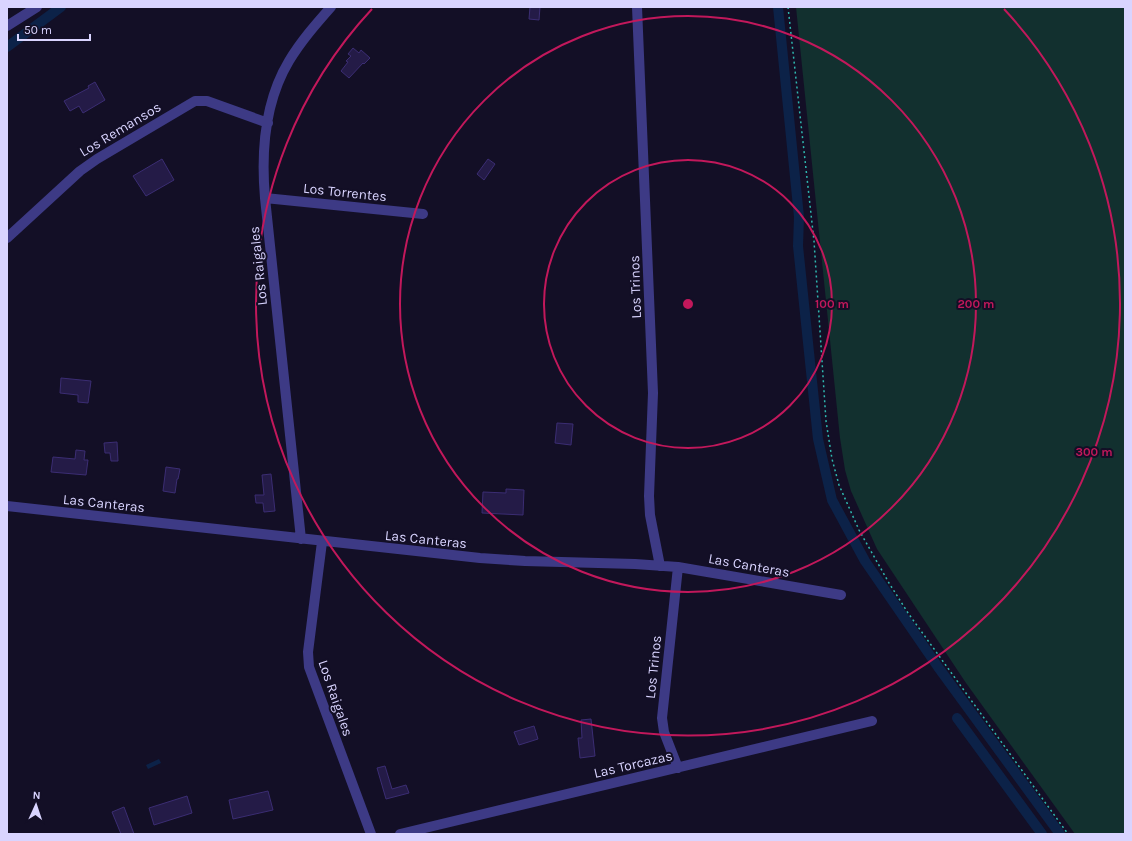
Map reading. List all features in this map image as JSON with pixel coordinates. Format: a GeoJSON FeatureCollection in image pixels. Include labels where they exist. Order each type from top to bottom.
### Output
{"type":"FeatureCollection","features":[{"type":"Feature","properties":{"kind":"street"},"geometry":{"type":"LineString","coordinates":[[7,26],[37,7]]}},
{"type":"Feature","properties":{"kind":"street","name":"Los Raigales"},"geometry":{"type":"LineString","coordinates":[[301,539],[265,198],[263,164],[268,123],[275,92],[290,60],[309,33],[331,7]]}},
{"type":"Feature","properties":{"kind":"street","name":"Los Trinos"},"geometry":{"type":"LineString","coordinates":[[637,7],[654,393],[649,496],[650,515],[660,566]]}},
{"type":"Feature","properties":{"kind":"street","name":"Los Remansos"},"geometry":{"type":"LineString","coordinates":[[7,238],[80,171],[195,101],[207,101],[268,123]]}},
{"type":"Feature","properties":{"kind":"street","name":"Los Torrentes"},"geometry":{"type":"LineString","coordinates":[[265,198],[423,214]]}},
{"type":"Feature","properties":{"kind":"street","name":"Las Canteras"},"geometry":{"type":"LineString","coordinates":[[7,506],[494,560],[635,564],[678,567],[841,595]]}},
{"type":"Feature","properties":{"kind":"street","name":"Los Raigales"},"geometry":{"type":"LineString","coordinates":[[322,542],[308,652],[309,667],[371,834]]}},
{"type":"Feature","properties":{"kind":"street","name":"Los Trinos"},"geometry":{"type":"LineString","coordinates":[[678,567],[662,718],[664,732],[678,768]]}},
{"type":"Feature","properties":{"kind":"street","name":"Las Torcazas"},"geometry":{"type":"LineString","coordinates":[[400,834],[872,721]]}},
{"type":"Feature","properties":{"kind":"path"},"geometry":{"type":"LineString","coordinates":[[788,7],[814,241],[826,421],[832,459],[839,485],[858,530],[908,613],[1068,834]]}},
{"type":"Feature","properties":{"kind":"green space"},"geometry":{"type":"Polygon","coordinates":[[[796,7],[1125,7],[1125,834],[1075,834],[966,683],[877,549],[851,491],[845,470],[840,438],[796,7]]]}},
{"type":"Feature","properties":{"kind":"water"},"geometry":{"type":"Polygon","coordinates":[[[159,759],[161,763],[148,769],[146,765],[159,759]]]}},
{"type":"Feature","properties":{"kind":"building"},"geometry":{"type":"Polygon","coordinates":[[[530,7],[540,7],[539,20],[529,19],[530,7]]]}},
{"type":"Feature","properties":{"kind":"building"},"geometry":{"type":"Polygon","coordinates":[[[353,48],[359,53],[361,50],[370,58],[364,64],[363,63],[349,78],[341,71],[348,62],[346,61],[351,56],[348,54],[353,48]]]}},
{"type":"Feature","properties":{"kind":"building"},"geometry":{"type":"Polygon","coordinates":[[[95,82],[105,100],[83,113],[79,106],[70,111],[64,101],[89,88],[88,86],[95,82]]]}},
{"type":"Feature","properties":{"kind":"building"},"geometry":{"type":"Polygon","coordinates":[[[162,159],[174,180],[146,196],[133,176],[162,159]]]}},
{"type":"Feature","properties":{"kind":"building"},"geometry":{"type":"Polygon","coordinates":[[[488,159],[495,164],[484,180],[477,174],[488,159]]]}},
{"type":"Feature","properties":{"kind":"building"},"geometry":{"type":"Polygon","coordinates":[[[61,378],[91,381],[88,403],[78,402],[78,395],[60,393],[61,378]]]}},
{"type":"Feature","properties":{"kind":"building"},"geometry":{"type":"Polygon","coordinates":[[[557,423],[573,424],[571,445],[555,443],[557,423]]]}},
{"type":"Feature","properties":{"kind":"building"},"geometry":{"type":"Polygon","coordinates":[[[117,442],[118,461],[111,461],[110,453],[105,453],[104,443],[117,442]]]}},
{"type":"Feature","properties":{"kind":"building"},"geometry":{"type":"Polygon","coordinates":[[[76,450],[85,451],[84,460],[88,460],[86,475],[51,472],[53,457],[75,459],[76,450]]]}},
{"type":"Feature","properties":{"kind":"building"},"geometry":{"type":"Polygon","coordinates":[[[166,467],[180,469],[175,493],[163,491],[166,467]]]}},
{"type":"Feature","properties":{"kind":"building"},"geometry":{"type":"Polygon","coordinates":[[[271,474],[275,511],[264,512],[263,503],[256,503],[255,495],[264,495],[262,475],[271,474]]]}},
{"type":"Feature","properties":{"kind":"building"},"geometry":{"type":"Polygon","coordinates":[[[506,489],[524,490],[523,515],[482,513],[483,492],[506,493],[506,489]]]}},
{"type":"Feature","properties":{"kind":"building"},"geometry":{"type":"Polygon","coordinates":[[[591,719],[595,756],[580,758],[578,738],[582,738],[581,720],[591,719]]]}},
{"type":"Feature","properties":{"kind":"building"},"geometry":{"type":"Polygon","coordinates":[[[534,726],[538,739],[519,745],[514,732],[534,726]]]}},
{"type":"Feature","properties":{"kind":"building"},"geometry":{"type":"Polygon","coordinates":[[[385,766],[392,789],[406,785],[409,793],[386,799],[377,768],[385,766]]]}},
{"type":"Feature","properties":{"kind":"building"},"geometry":{"type":"Polygon","coordinates":[[[268,791],[273,810],[233,819],[229,800],[268,791]]]}},
{"type":"Feature","properties":{"kind":"building"},"geometry":{"type":"Polygon","coordinates":[[[187,796],[192,813],[154,825],[149,808],[187,796]]]}},
{"type":"Feature","properties":{"kind":"building"},"geometry":{"type":"Polygon","coordinates":[[[124,807],[134,834],[121,834],[112,812],[124,807]]]}},
{"type":"Feature","properties":{"kind":"waterway"},"geometry":{"type":"LineString","coordinates":[[7,47],[61,7]]}},
{"type":"Feature","properties":{"kind":"waterway"},"geometry":{"type":"LineString","coordinates":[[778,7],[799,217],[798,246],[818,439],[832,500],[865,561],[938,667],[1060,834]]}},
{"type":"Feature","properties":{"kind":"waterway"},"geometry":{"type":"LineString","coordinates":[[957,718],[1042,834]]}}]}
